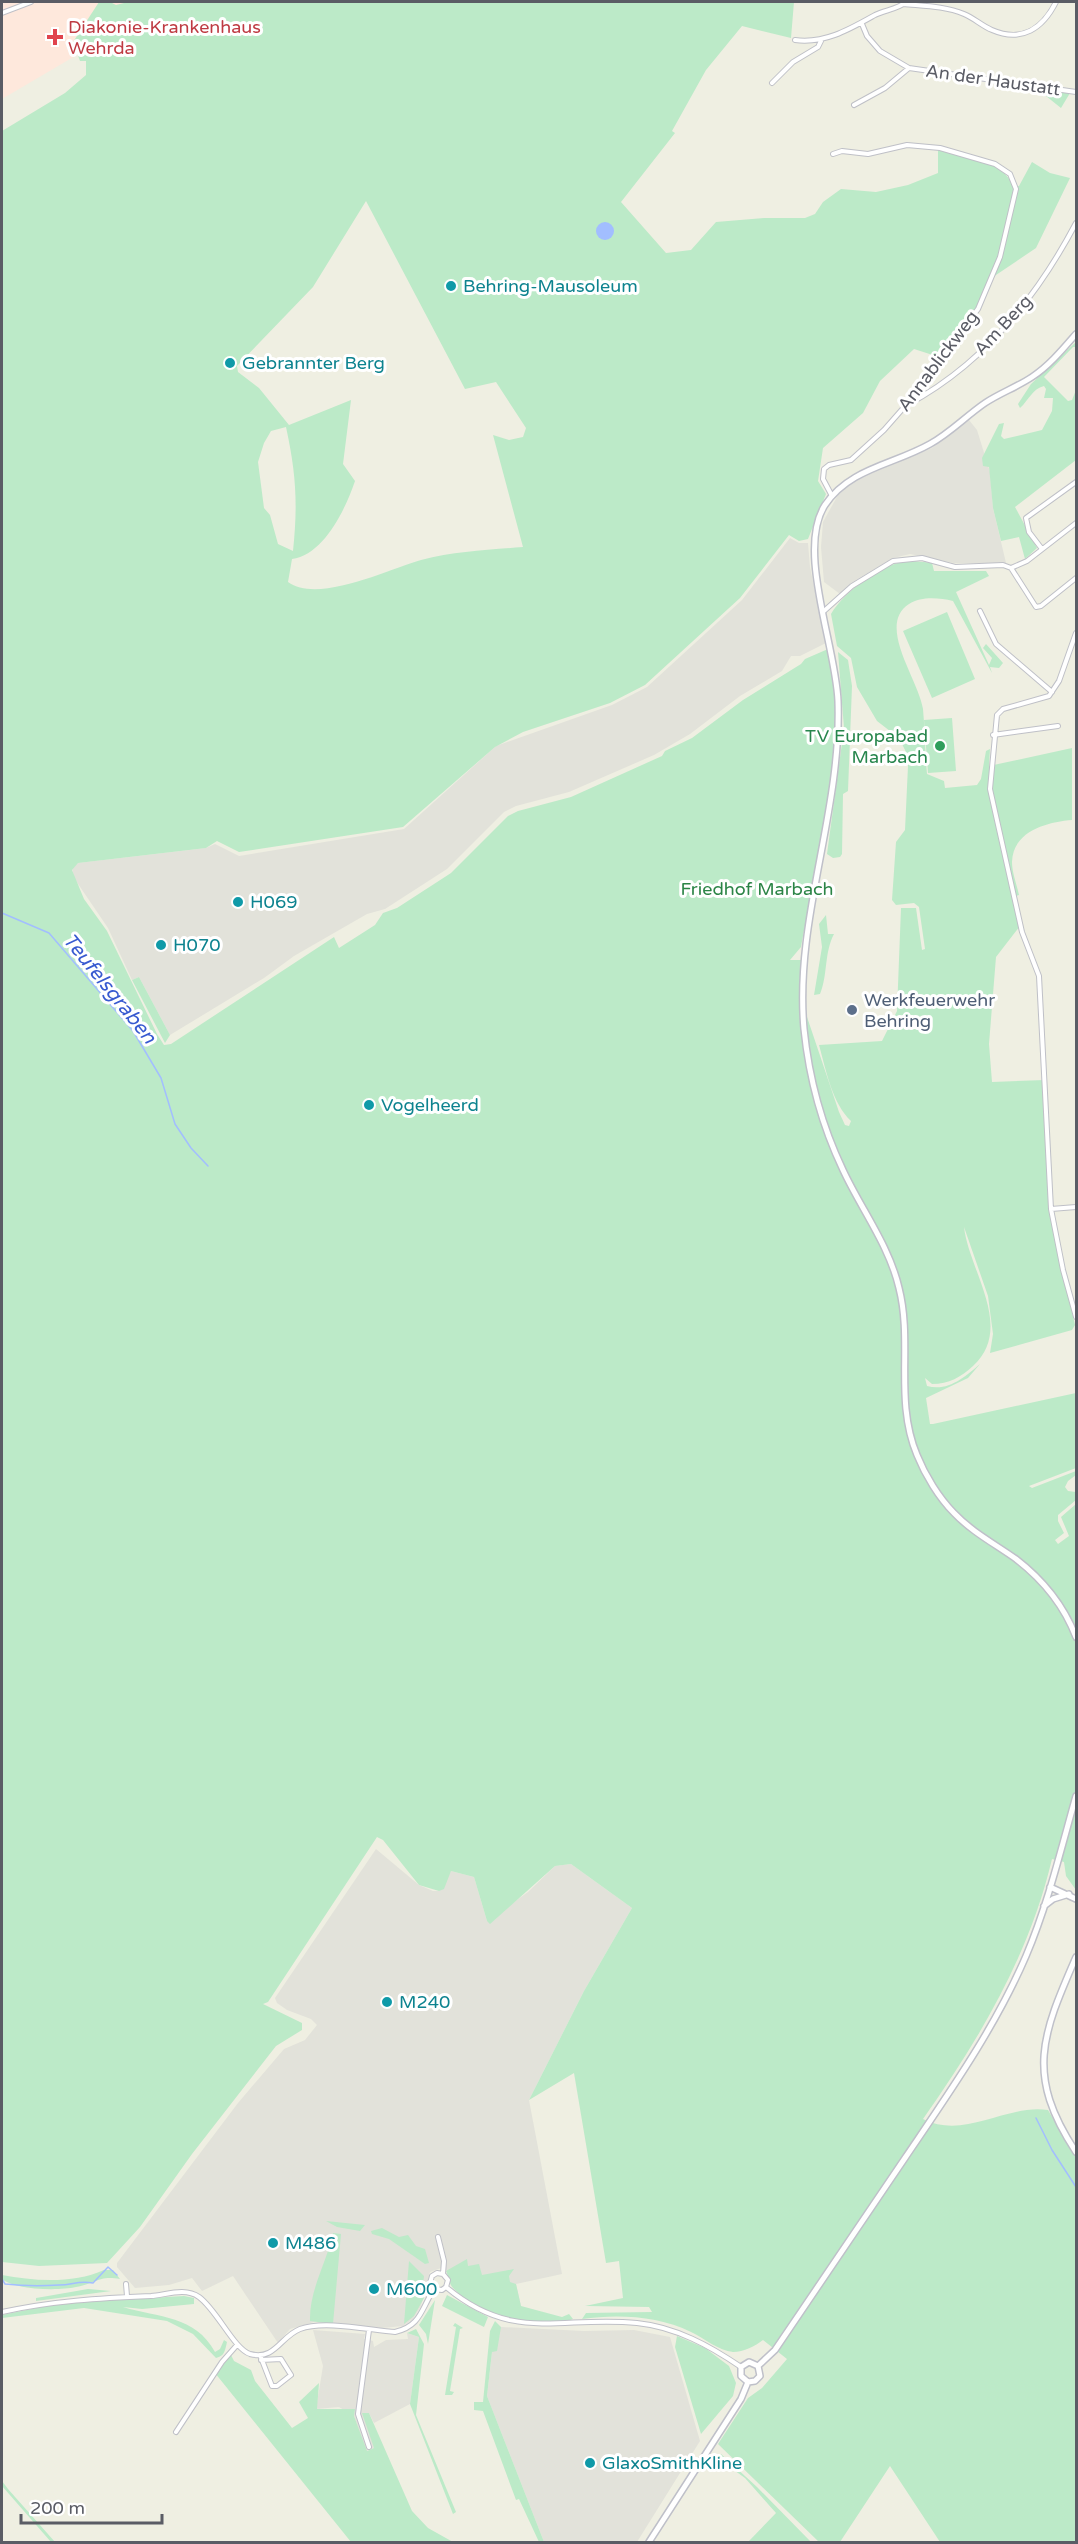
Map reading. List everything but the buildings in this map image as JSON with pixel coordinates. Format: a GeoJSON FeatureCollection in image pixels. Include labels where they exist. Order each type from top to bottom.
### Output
{"type":"FeatureCollection","features":[{"type":"Feature","properties":{"kind":"main road"},"geometry":{"type":"LineString","coordinates":[[1077,334],[1048,365],[1029,380],[986,403],[932,443],[853,477],[832,496],[818,518],[813,542],[813,562],[835,663],[838,730],[803,979],[806,1048],[816,1099],[843,1170],[886,1252],[898,1281],[904,1332],[904,1405],[912,1442],[930,1479],[954,1513],[987,1541],[1030,1571],[1054,1597],[1075,1627],[1077,1637]]}},
{"type":"Feature","properties":{"kind":"main road"},"geometry":{"type":"LineString","coordinates":[[758,2366],[775,2350],[978,2048],[1026,1955],[1050,1887],[1077,1796]]}},
{"type":"Feature","properties":{"kind":"main road"},"geometry":{"type":"LineString","coordinates":[[1050,1887],[1077,1899]]}},
{"type":"Feature","properties":{"kind":"main road"},"geometry":{"type":"LineString","coordinates":[[1043,1907],[1053,1899],[1069,1894]]}},
{"type":"Feature","properties":{"kind":"main road"},"geometry":{"type":"LineString","coordinates":[[1077,1957],[1050,2021],[1043,2066],[1052,2108],[1077,2152]]}},
{"type":"Feature","properties":{"kind":"main road"},"geometry":{"type":"LineString","coordinates":[[749,2362],[758,2366],[760,2376],[755,2381],[748,2382],[741,2376],[741,2367],[749,2362]]}},
{"type":"Feature","properties":{"kind":"main road"},"geometry":{"type":"LineString","coordinates":[[649,2542],[741,2399],[748,2382]]}},
{"type":"Feature","properties":{"kind":"street"},"geometry":{"type":"LineString","coordinates":[[2,13],[31,2]]}},
{"type":"Feature","properties":{"kind":"street"},"geometry":{"type":"LineString","coordinates":[[795,40],[812,43],[821,40],[862,24],[876,15],[905,3],[958,12],[992,30],[1017,36],[1027,34],[1040,26],[1056,2]]}},
{"type":"Feature","properties":{"kind":"street","name":"An der Haustatt"},"geometry":{"type":"LineString","coordinates":[[862,24],[867,36],[880,51],[909,68],[1077,92]]}},
{"type":"Feature","properties":{"kind":"street"},"geometry":{"type":"LineString","coordinates":[[772,83],[793,62],[818,47],[821,40]]}},
{"type":"Feature","properties":{"kind":"street","name":"An der Haustatt"},"geometry":{"type":"LineString","coordinates":[[854,105],[885,88],[909,68]]}},
{"type":"Feature","properties":{"kind":"street","name":"Annablickweg"},"geometry":{"type":"LineString","coordinates":[[832,496],[823,479],[824,469],[830,465],[851,460],[906,405],[978,309],[1000,257],[1016,189],[1010,174],[995,164],[940,148],[907,145],[868,154],[842,151],[833,154]]}},
{"type":"Feature","properties":{"kind":"street","name":"Am Berg"},"geometry":{"type":"LineString","coordinates":[[906,405],[960,369],[1012,321],[1044,280],[1077,223]]}},
{"type":"Feature","properties":{"kind":"street"},"geometry":{"type":"LineString","coordinates":[[1042,549],[1029,532],[1026,518],[1077,482]]}},
{"type":"Feature","properties":{"kind":"street"},"geometry":{"type":"LineString","coordinates":[[1011,568],[1077,523]]}},
{"type":"Feature","properties":{"kind":"street"},"geometry":{"type":"LineString","coordinates":[[824,611],[852,586],[893,561],[922,558],[955,567],[1003,565],[1011,568],[1036,607],[1041,606],[1077,578]]}},
{"type":"Feature","properties":{"kind":"street"},"geometry":{"type":"LineString","coordinates":[[980,611],[996,644],[1052,692]]}},
{"type":"Feature","properties":{"kind":"street"},"geometry":{"type":"LineString","coordinates":[[1077,633],[1052,692],[1034,702],[1003,709],[997,715],[993,735],[990,789],[1023,932],[1039,976],[1051,1209],[1063,1270],[1077,1317]]}},
{"type":"Feature","properties":{"kind":"street"},"geometry":{"type":"LineString","coordinates":[[993,735],[1058,726]]}},
{"type":"Feature","properties":{"kind":"street"},"geometry":{"type":"LineString","coordinates":[[1051,1209],[1077,1207]]}},
{"type":"Feature","properties":{"kind":"street"},"geometry":{"type":"LineString","coordinates":[[438,2237],[444,2261],[443,2274],[448,2280],[446,2287],[439,2291],[434,2289],[430,2283],[432,2276],[443,2274]]}},
{"type":"Feature","properties":{"kind":"street"},"geometry":{"type":"LineString","coordinates":[[126,2284],[127,2296]]}},
{"type":"Feature","properties":{"kind":"street"},"geometry":{"type":"LineString","coordinates":[[446,2287],[471,2305],[509,2322],[546,2325],[611,2321],[663,2327],[690,2337],[741,2367]]}},
{"type":"Feature","properties":{"kind":"street"},"geometry":{"type":"LineString","coordinates":[[261,2357],[278,2349],[297,2330],[306,2327],[322,2325],[395,2332],[414,2324],[434,2289]]}},
{"type":"Feature","properties":{"kind":"street"},"geometry":{"type":"LineString","coordinates":[[2,2312],[59,2301],[192,2293],[210,2306],[237,2345],[249,2354],[281,2359],[291,2375],[277,2386],[272,2386],[261,2357]]}},
{"type":"Feature","properties":{"kind":"street"},"geometry":{"type":"LineString","coordinates":[[369,2330],[358,2414],[369,2447]]}},
{"type":"Feature","properties":{"kind":"street"},"geometry":{"type":"LineString","coordinates":[[176,2432],[222,2362],[237,2345]]}},
{"type":"Feature","properties":{"kind":"shaded area","name":"Diakonie-Krankenhaus Wehrda"},"geometry":{"type":"Polygon","coordinates":[[[2,2],[167,2],[2,99],[2,2]]]}},
{"type":"Feature","properties":{"kind":"shaded area"},"geometry":{"type":"Polygon","coordinates":[[[969,420],[977,430],[990,472],[993,508],[1006,563],[954,563],[910,554],[893,558],[851,583],[840,594],[824,582],[821,547],[823,522],[838,495],[855,480],[932,448],[969,420]]]}},
{"type":"Feature","properties":{"kind":"shaded area"},"geometry":{"type":"Polygon","coordinates":[[[790,538],[799,543],[808,543],[810,567],[826,643],[800,656],[791,656],[782,671],[740,696],[690,734],[654,755],[569,792],[516,806],[504,812],[447,869],[385,909],[367,914],[294,956],[264,978],[170,1035],[139,977],[132,980],[108,928],[74,878],[72,867],[78,863],[206,848],[215,844],[239,856],[404,829],[496,746],[612,705],[647,687],[742,600],[790,538]]]}},
{"type":"Feature","properties":{"kind":"shaded area"},"geometry":{"type":"Polygon","coordinates":[[[376,1849],[419,1885],[433,1891],[439,1891],[451,1871],[474,1877],[487,1921],[528,1892],[555,1866],[571,1864],[632,1908],[584,1991],[529,2100],[562,2274],[516,2284],[521,2306],[441,2268],[430,2272],[421,2306],[413,2319],[403,2326],[381,2328],[314,2322],[290,2329],[278,2343],[233,2276],[202,2291],[192,2278],[169,2285],[135,2288],[117,2267],[117,2263],[238,2103],[284,2049],[305,2040],[317,2025],[311,2019],[287,2010],[277,2003],[275,1998],[376,1849]]]}},
{"type":"Feature","properties":{"kind":"shaded area"},"geometry":{"type":"Polygon","coordinates":[[[501,2327],[584,2331],[634,2330],[670,2337],[700,2441],[637,2542],[544,2542],[487,2396],[494,2335],[501,2327]]]}},
{"type":"Feature","properties":{"kind":"shaded area"},"geometry":{"type":"Polygon","coordinates":[[[313,2330],[365,2334],[364,2339],[373,2341],[374,2347],[386,2340],[408,2339],[407,2333],[419,2337],[410,2404],[374,2423],[369,2413],[374,2448],[366,2451],[354,2416],[339,2407],[316,2409],[323,2366],[313,2330]]]}},
{"type":"Feature","properties":{"kind":"green space","name":"Friedhof Marbach"},"geometry":{"type":"Polygon","coordinates":[[[99,2],[110,2],[116,5],[128,2],[794,2],[791,38],[742,26],[706,70],[672,131],[675,133],[621,202],[666,253],[691,250],[716,222],[764,218],[805,218],[815,214],[823,202],[841,189],[876,192],[908,185],[938,173],[938,150],[971,157],[992,165],[1001,170],[1014,187],[1019,186],[1032,162],[1050,173],[1070,178],[1036,248],[990,279],[976,308],[939,357],[914,349],[880,381],[863,413],[823,448],[818,481],[826,494],[808,539],[799,541],[789,535],[740,598],[645,685],[610,703],[523,732],[495,747],[403,827],[239,852],[217,841],[206,848],[78,863],[72,870],[84,899],[107,931],[157,1034],[164,1045],[171,1044],[334,937],[339,948],[375,925],[383,913],[397,908],[451,873],[508,816],[518,811],[571,797],[662,756],[665,751],[692,738],[743,700],[801,664],[805,659],[828,649],[835,682],[837,718],[835,757],[823,837],[801,947],[790,960],[802,960],[800,1008],[803,1030],[807,1028],[806,1014],[839,1112],[845,1125],[849,1126],[851,1121],[844,1114],[834,1096],[819,1045],[882,1041],[897,1011],[901,908],[916,908],[922,950],[925,949],[919,907],[914,903],[896,905],[892,900],[896,842],[905,830],[908,766],[906,752],[899,738],[877,721],[857,687],[851,658],[837,646],[831,614],[854,588],[876,573],[898,563],[908,561],[932,563],[934,571],[986,571],[989,576],[956,592],[989,665],[992,658],[983,648],[986,644],[1003,663],[999,668],[990,667],[992,673],[953,601],[925,599],[909,604],[900,613],[897,625],[898,639],[923,709],[927,774],[944,781],[945,788],[977,785],[981,779],[986,751],[990,749],[989,766],[1072,748],[1072,820],[1042,826],[1033,830],[1018,843],[1012,862],[1019,895],[1016,896],[1004,842],[1020,926],[996,957],[989,1044],[992,1082],[1045,1080],[1049,1210],[1075,1325],[1072,1330],[990,1353],[993,1334],[988,1296],[964,1227],[986,1299],[990,1317],[990,1334],[985,1351],[964,1373],[938,1384],[932,1384],[925,1378],[927,1386],[942,1387],[956,1382],[980,1364],[968,1378],[926,1398],[930,1424],[933,1424],[1076,1393],[1076,1468],[1029,1486],[1032,1488],[1076,1471],[1076,1475],[1068,1481],[1065,1487],[1068,1491],[1076,1492],[1076,1500],[1058,1515],[1058,1521],[1064,1533],[1055,1540],[1058,1544],[1069,1536],[1061,1517],[1076,1504],[1076,1890],[1066,1876],[1064,1862],[1052,1859],[1042,1895],[1016,1963],[983,2027],[923,2119],[954,2126],[1016,2112],[1048,2110],[1076,2158],[1076,2542],[940,2542],[890,2466],[840,2542],[819,2542],[718,2444],[748,2398],[762,2388],[787,2359],[763,2340],[749,2348],[733,2352],[717,2347],[678,2327],[652,2320],[624,2317],[582,2319],[586,2313],[652,2312],[649,2307],[585,2306],[623,2298],[619,2261],[606,2263],[574,2073],[529,2100],[584,1991],[632,1908],[571,1864],[555,1866],[490,1924],[487,1921],[474,1877],[451,1871],[444,1889],[439,1891],[419,1885],[383,1840],[377,1837],[268,2002],[263,2004],[302,2023],[302,2030],[276,2046],[192,2154],[140,2227],[107,2263],[39,2266],[2,2262],[2,131],[65,93],[86,75],[86,61],[80,61],[73,42],[99,2]],[[366,201],[313,287],[237,366],[238,372],[259,388],[289,425],[351,400],[343,464],[355,481],[340,516],[324,540],[304,556],[292,559],[288,582],[301,588],[317,589],[354,583],[421,560],[447,555],[523,547],[493,435],[509,440],[523,437],[526,428],[496,382],[465,389],[366,201]],[[286,427],[271,431],[264,443],[258,462],[264,508],[270,515],[278,544],[293,551],[295,489],[286,427]]]}},
{"type":"Feature","properties":{"kind":"green space"},"geometry":{"type":"Polygon","coordinates":[[[1046,91],[1070,93],[1061,108],[1046,96],[1046,91]]]}},
{"type":"Feature","properties":{"kind":"green space"},"geometry":{"type":"Polygon","coordinates":[[[1076,342],[1076,347],[1073,347],[1044,377],[1068,401],[1072,400],[1076,390],[1076,460],[1015,507],[1037,548],[1025,559],[1019,537],[1001,541],[993,508],[989,467],[983,466],[982,458],[999,424],[1004,423],[1001,436],[1004,439],[1042,430],[1052,411],[1053,398],[1044,398],[1046,389],[1044,386],[1034,392],[1020,408],[1018,404],[1031,384],[1076,342]]]}},
{"type":"Feature","properties":{"kind":"green space"},"geometry":{"type":"Polygon","coordinates":[[[947,612],[975,679],[932,698],[903,631],[947,612]]]}},
{"type":"Feature","properties":{"kind":"green space"},"geometry":{"type":"Polygon","coordinates":[[[838,652],[848,660],[852,686],[848,791],[843,794],[842,854],[840,857],[833,858],[827,854],[844,728],[838,652]]]}},
{"type":"Feature","properties":{"kind":"green space","name":"TV Europabad Marbach"},"geometry":{"type":"Polygon","coordinates":[[[952,718],[956,771],[928,773],[924,720],[952,718]]]}},
{"type":"Feature","properties":{"kind":"green space"},"geometry":{"type":"Polygon","coordinates":[[[826,915],[828,934],[834,934],[820,994],[814,995],[822,947],[819,924],[826,915]]]}},
{"type":"Feature","properties":{"kind":"green space"},"geometry":{"type":"Polygon","coordinates":[[[139,977],[170,1035],[165,1043],[132,980],[139,977]]]}},
{"type":"Feature","properties":{"kind":"green space"},"geometry":{"type":"Polygon","coordinates":[[[326,2221],[365,2225],[360,2231],[337,2227],[326,2221]]]}},
{"type":"Feature","properties":{"kind":"green space"},"geometry":{"type":"Polygon","coordinates":[[[382,2228],[399,2237],[408,2235],[416,2246],[425,2249],[429,2263],[425,2264],[389,2239],[372,2234],[371,2231],[382,2228]]]}},
{"type":"Feature","properties":{"kind":"green space"},"geometry":{"type":"Polygon","coordinates":[[[333,2233],[341,2234],[333,2324],[310,2321],[310,2310],[333,2233]]]}},
{"type":"Feature","properties":{"kind":"green space"},"geometry":{"type":"Polygon","coordinates":[[[467,2259],[468,2266],[479,2264],[482,2275],[514,2269],[509,2276],[510,2282],[516,2284],[521,2306],[562,2317],[569,2314],[573,2319],[560,2323],[527,2322],[477,2305],[453,2288],[446,2271],[467,2259]]]}},
{"type":"Feature","properties":{"kind":"green space"},"geometry":{"type":"Polygon","coordinates":[[[409,2261],[424,2276],[422,2294],[424,2298],[414,2316],[404,2324],[409,2261]]]}},
{"type":"Feature","properties":{"kind":"green space"},"geometry":{"type":"Polygon","coordinates":[[[104,2270],[113,2270],[120,2279],[107,2278],[76,2287],[48,2289],[17,2285],[2,2279],[2,2275],[40,2280],[79,2278],[104,2270]]]}},
{"type":"Feature","properties":{"kind":"green space"},"geometry":{"type":"Polygon","coordinates":[[[88,2289],[111,2291],[36,2301],[36,2298],[88,2289]]]}},
{"type":"Feature","properties":{"kind":"green space"},"geometry":{"type":"Polygon","coordinates":[[[447,2295],[488,2317],[484,2327],[442,2306],[447,2295]]]}},
{"type":"Feature","properties":{"kind":"green space"},"geometry":{"type":"Polygon","coordinates":[[[184,2296],[194,2298],[194,2304],[142,2309],[123,2307],[187,2324],[207,2340],[215,2352],[220,2349],[224,2340],[227,2342],[221,2356],[216,2358],[193,2334],[167,2321],[84,2308],[2,2318],[2,2315],[61,2303],[184,2296]]]}},
{"type":"Feature","properties":{"kind":"green space"},"geometry":{"type":"Polygon","coordinates":[[[435,2300],[428,2344],[426,2334],[419,2325],[435,2300]]]}},
{"type":"Feature","properties":{"kind":"green space"},"geometry":{"type":"Polygon","coordinates":[[[495,2321],[501,2327],[497,2351],[492,2352],[487,2396],[544,2542],[539,2542],[519,2499],[516,2500],[483,2411],[474,2410],[474,2402],[483,2402],[490,2331],[495,2321]]]}},
{"type":"Feature","properties":{"kind":"green space"},"geometry":{"type":"Polygon","coordinates":[[[455,2323],[463,2328],[460,2329],[450,2391],[454,2392],[452,2395],[445,2395],[456,2327],[453,2326],[455,2323]]]}},
{"type":"Feature","properties":{"kind":"green space"},"geometry":{"type":"Polygon","coordinates":[[[416,2329],[424,2344],[416,2415],[456,2512],[453,2514],[410,2404],[419,2337],[407,2333],[416,2329]]]}},
{"type":"Feature","properties":{"kind":"green space"},"geometry":{"type":"Polygon","coordinates":[[[677,2336],[705,2348],[729,2366],[736,2383],[733,2396],[701,2434],[675,2347],[677,2336]]]}},
{"type":"Feature","properties":{"kind":"green space"},"geometry":{"type":"Polygon","coordinates":[[[230,2353],[234,2361],[251,2370],[255,2381],[292,2428],[308,2418],[299,2402],[319,2383],[317,2409],[355,2409],[354,2416],[367,2451],[374,2448],[362,2413],[369,2413],[412,2511],[428,2528],[453,2542],[351,2542],[215,2373],[230,2353]]]}},
{"type":"Feature","properties":{"kind":"green space"},"geometry":{"type":"Polygon","coordinates":[[[721,2454],[811,2542],[748,2542],[776,2513],[745,2478],[717,2458],[721,2454]]]}},
{"type":"Feature","properties":{"kind":"green space"},"geometry":{"type":"Polygon","coordinates":[[[2,2481],[55,2542],[51,2542],[2,2486],[2,2481]]]}},
{"type":"Feature","properties":{"kind":"water"},"geometry":{"type":"Polygon","coordinates":[[[605,222],[613,227],[614,231],[609,239],[605,240],[597,235],[596,231],[601,223],[605,222]]]}},
{"type":"Feature","properties":{"kind":"waterway","name":"Teufelsgraben"},"geometry":{"type":"LineString","coordinates":[[2,913],[49,933],[133,1031],[161,1078],[175,1124],[191,1148],[208,1166]]}},
{"type":"Feature","properties":{"kind":"waterway"},"geometry":{"type":"LineString","coordinates":[[1036,2118],[1052,2150],[1076,2187]]}},
{"type":"Feature","properties":{"kind":"waterway"},"geometry":{"type":"LineString","coordinates":[[2,2279],[5,2284],[26,2285],[93,2283],[108,2267],[117,2275]]}},
{"type":"Feature","properties":{"kind":"place","name":"Diakonie-Krankenhaus Wehrda"},"geometry":{"type":"Point","coordinates":[55,37]}},
{"type":"Feature","properties":{"kind":"place","name":"Behring-Mausoleum"},"geometry":{"type":"Point","coordinates":[451,286]}},
{"type":"Feature","properties":{"kind":"place","name":"Gebrannter Berg"},"geometry":{"type":"Point","coordinates":[230,363]}},
{"type":"Feature","properties":{"kind":"place","name":"TV Europabad Marbach"},"geometry":{"type":"Point","coordinates":[940,746]}},
{"type":"Feature","properties":{"kind":"place","name":"H069"},"geometry":{"type":"Point","coordinates":[238,902]}},
{"type":"Feature","properties":{"kind":"place","name":"H070"},"geometry":{"type":"Point","coordinates":[161,945]}},
{"type":"Feature","properties":{"kind":"place","name":"Werkfeuerwehr Behring"},"geometry":{"type":"Point","coordinates":[852,1010]}},
{"type":"Feature","properties":{"kind":"place","name":"Vogelheerd"},"geometry":{"type":"Point","coordinates":[369,1105]}},
{"type":"Feature","properties":{"kind":"place","name":"M240"},"geometry":{"type":"Point","coordinates":[387,2002]}},
{"type":"Feature","properties":{"kind":"place","name":"M486"},"geometry":{"type":"Point","coordinates":[273,2243]}},
{"type":"Feature","properties":{"kind":"place","name":"M600"},"geometry":{"type":"Point","coordinates":[374,2289]}},
{"type":"Feature","properties":{"kind":"place","name":"GlaxoSmithKline"},"geometry":{"type":"Point","coordinates":[590,2463]}}]}
